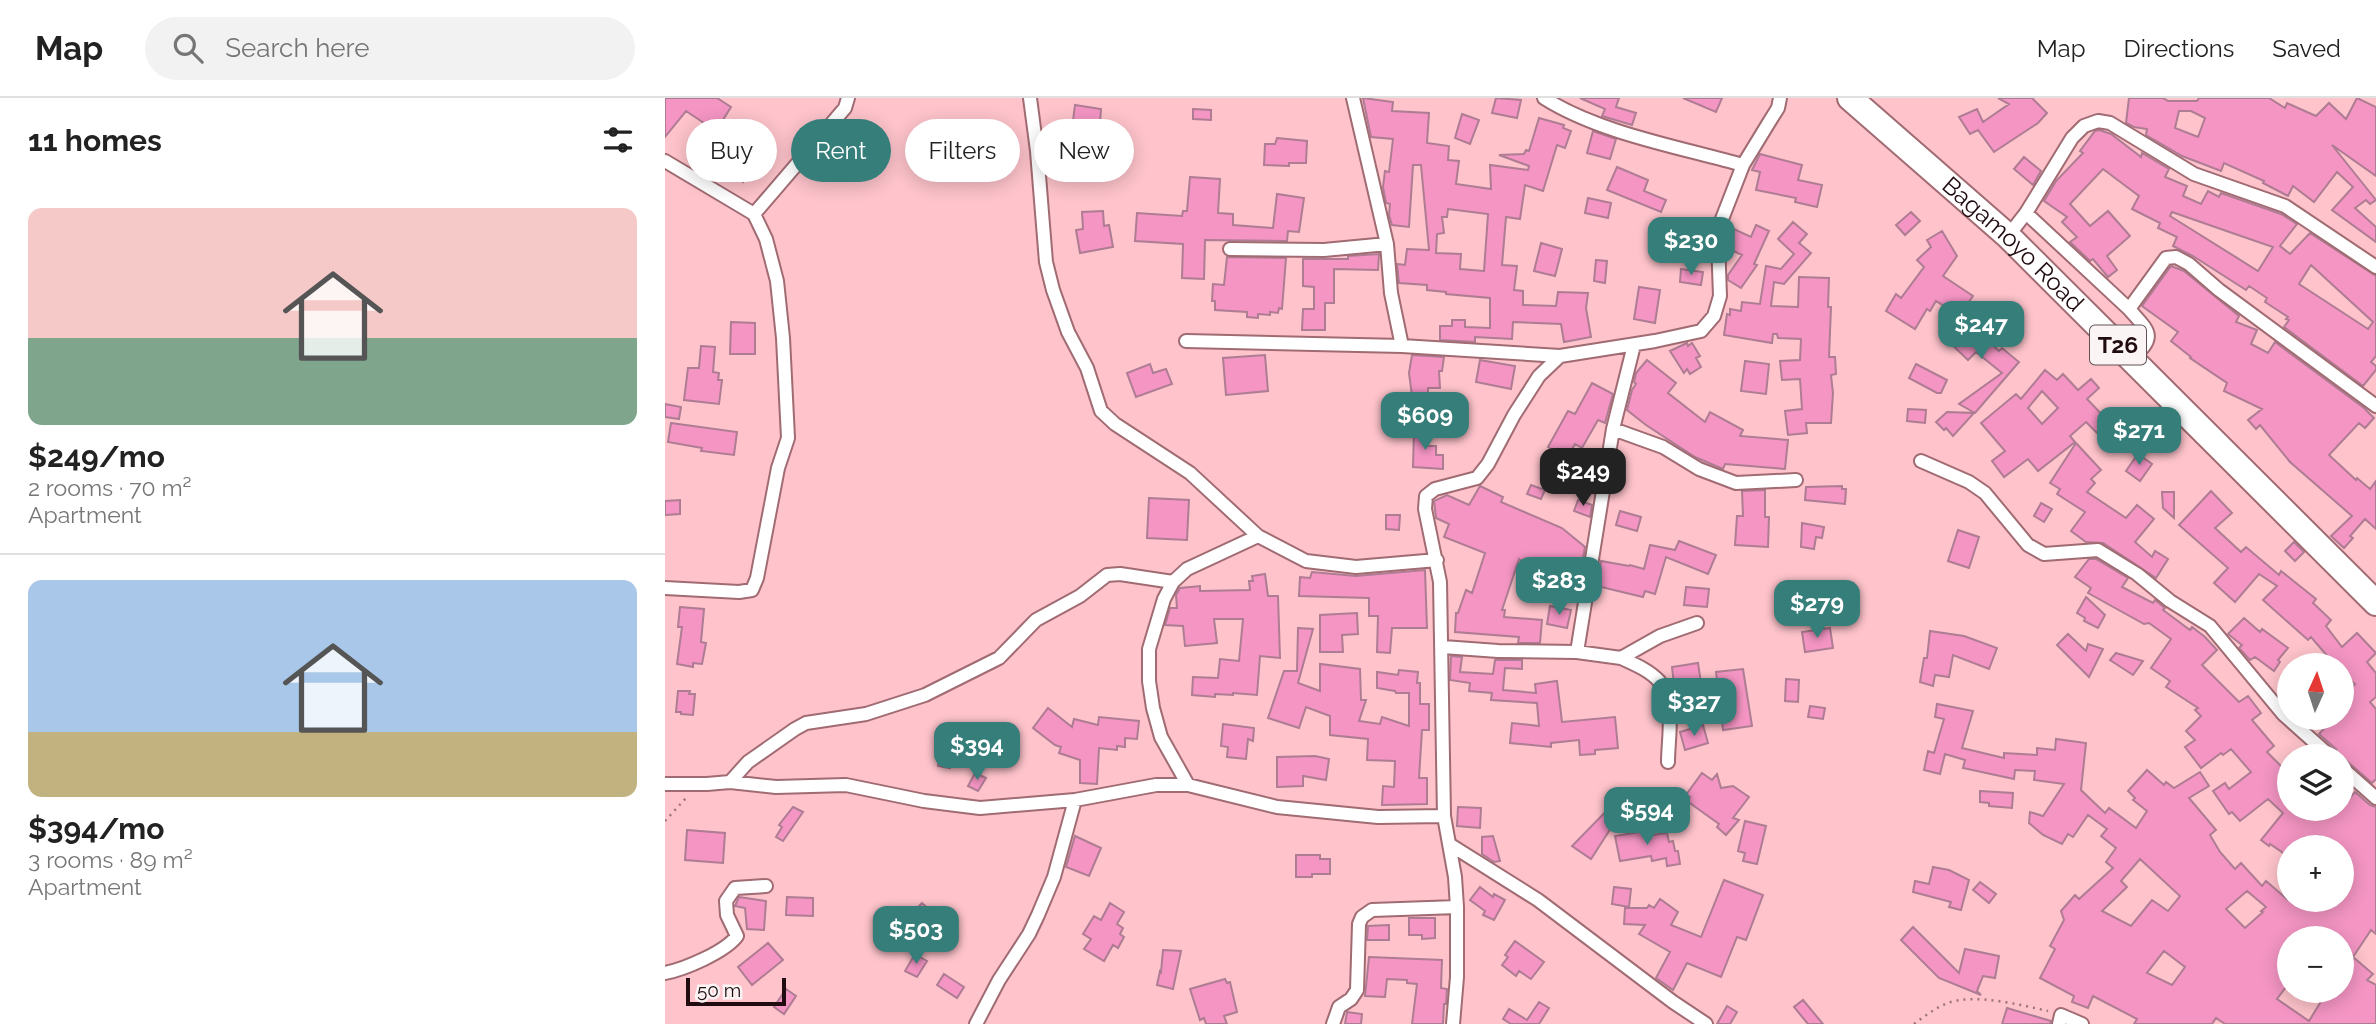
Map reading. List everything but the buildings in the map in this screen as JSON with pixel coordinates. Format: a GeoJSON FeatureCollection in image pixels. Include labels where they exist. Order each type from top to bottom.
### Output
{"type":"FeatureCollection","features":[{"type":"Feature","properties":{"kind":"highway","name":"Bagamoyo Road"},"geometry":{"type":"LineString","coordinates":[[1850,98],[2008,236],[2376,603]]}},
{"type":"Feature","properties":{"kind":"street"},"geometry":{"type":"LineString","coordinates":[[754,214],[845,108],[848,98]]}},
{"type":"Feature","properties":{"kind":"street"},"geometry":{"type":"LineString","coordinates":[[1030,98],[1046,262],[1068,332],[1087,368],[1101,411],[1115,424],[1190,473],[1258,536],[1306,561],[1356,567],[1437,560]]}},
{"type":"Feature","properties":{"kind":"street"},"geometry":{"type":"LineString","coordinates":[[1353,98],[1387,244],[1391,293],[1402,346]]}},
{"type":"Feature","properties":{"kind":"street"},"geometry":{"type":"LineString","coordinates":[[1543,98],[1567,113],[1593,123],[1743,165]]}},
{"type":"Feature","properties":{"kind":"street"},"geometry":{"type":"LineString","coordinates":[[1186,341],[1402,346],[1560,356],[1701,331],[1714,316],[1720,296],[1718,240],[1722,219],[1743,165],[1769,124],[1780,98]]}},
{"type":"Feature","properties":{"kind":"street"},"geometry":{"type":"LineString","coordinates":[[2008,236],[2026,213],[2072,138],[2084,126],[2098,121],[2110,122],[2194,174],[2285,206],[2376,267]]}},
{"type":"Feature","properties":{"kind":"street"},"geometry":{"type":"LineString","coordinates":[[665,161],[754,214],[766,239],[777,281],[788,438],[778,468],[757,578],[752,590],[739,592],[665,588]]}},
{"type":"Feature","properties":{"kind":"street"},"geometry":{"type":"LineString","coordinates":[[2026,213],[2129,309],[2148,331],[2146,346],[2131,359]]}},
{"type":"Feature","properties":{"kind":"street"},"geometry":{"type":"LineString","coordinates":[[1230,249],[1324,250],[1387,244]]}},
{"type":"Feature","properties":{"kind":"street"},"geometry":{"type":"LineString","coordinates":[[2129,309],[2166,258],[2176,257],[2189,264],[2219,290],[2376,406]]}},
{"type":"Feature","properties":{"kind":"street"},"geometry":{"type":"LineString","coordinates":[[1577,652],[1613,429],[1634,345]]}},
{"type":"Feature","properties":{"kind":"street"},"geometry":{"type":"LineString","coordinates":[[1453,1024],[1457,976],[1457,907],[1455,877],[1444,816],[1440,582],[1425,509],[1426,496],[1435,489],[1477,478],[1539,376],[1560,356]]}},
{"type":"Feature","properties":{"kind":"street"},"geometry":{"type":"LineString","coordinates":[[1613,429],[1663,447],[1699,469],[1736,483],[1796,480]]}},
{"type":"Feature","properties":{"kind":"street"},"geometry":{"type":"LineString","coordinates":[[1921,461],[1969,482],[1985,494],[2028,545],[2044,554],[2098,550],[2210,626],[2283,714],[2317,744]]}},
{"type":"Feature","properties":{"kind":"street"},"geometry":{"type":"LineString","coordinates":[[1188,785],[1161,737],[1149,681],[1149,649],[1164,599],[1173,582],[1187,569],[1258,536]]}},
{"type":"Feature","properties":{"kind":"street"},"geometry":{"type":"LineString","coordinates":[[730,782],[748,761],[806,723],[866,714],[925,695],[999,657],[1036,620],[1080,596],[1107,575],[1120,574],[1173,582]]}},
{"type":"Feature","properties":{"kind":"street"},"geometry":{"type":"LineString","coordinates":[[1621,658],[1660,636],[1697,623]]}},
{"type":"Feature","properties":{"kind":"street"},"geometry":{"type":"LineString","coordinates":[[1443,647],[1577,652],[1621,658],[1645,669],[1660,682],[1668,696],[1668,762]]}},
{"type":"Feature","properties":{"kind":"street"},"geometry":{"type":"LineString","coordinates":[[2354,779],[2376,798]]}},
{"type":"Feature","properties":{"kind":"street"},"geometry":{"type":"LineString","coordinates":[[665,784],[730,782],[776,787],[846,785],[924,801],[980,808],[1075,800],[1156,785],[1188,785],[1277,807],[1378,817],[1444,816]]}},
{"type":"Feature","properties":{"kind":"street"},"geometry":{"type":"LineString","coordinates":[[976,1024],[1038,915],[1054,877],[1075,800]]}},
{"type":"Feature","properties":{"kind":"street"},"geometry":{"type":"LineString","coordinates":[[1449,844],[1538,900],[1706,1024]]}},
{"type":"Feature","properties":{"kind":"street"},"geometry":{"type":"LineString","coordinates":[[665,973],[700,961],[733,941],[737,936],[727,915],[726,901],[736,888],[766,886]]}},
{"type":"Feature","properties":{"kind":"street"},"geometry":{"type":"LineString","coordinates":[[1333,1024],[1339,1007],[1351,999],[1357,990],[1359,924],[1362,917],[1372,910],[1457,907]]}},
{"type":"Feature","properties":{"kind":"street"},"geometry":{"type":"LineString","coordinates":[[2060,1019],[2082,1024]]}},
{"type":"Feature","properties":{"kind":"path"},"geometry":{"type":"LineString","coordinates":[[665,821],[680,803],[707,784]]}},
{"type":"Feature","properties":{"kind":"path"},"geometry":{"type":"LineString","coordinates":[[1914,1024],[1930,1012],[1951,1002],[1975,999],[2026,1006],[2060,1019]]}}]}
